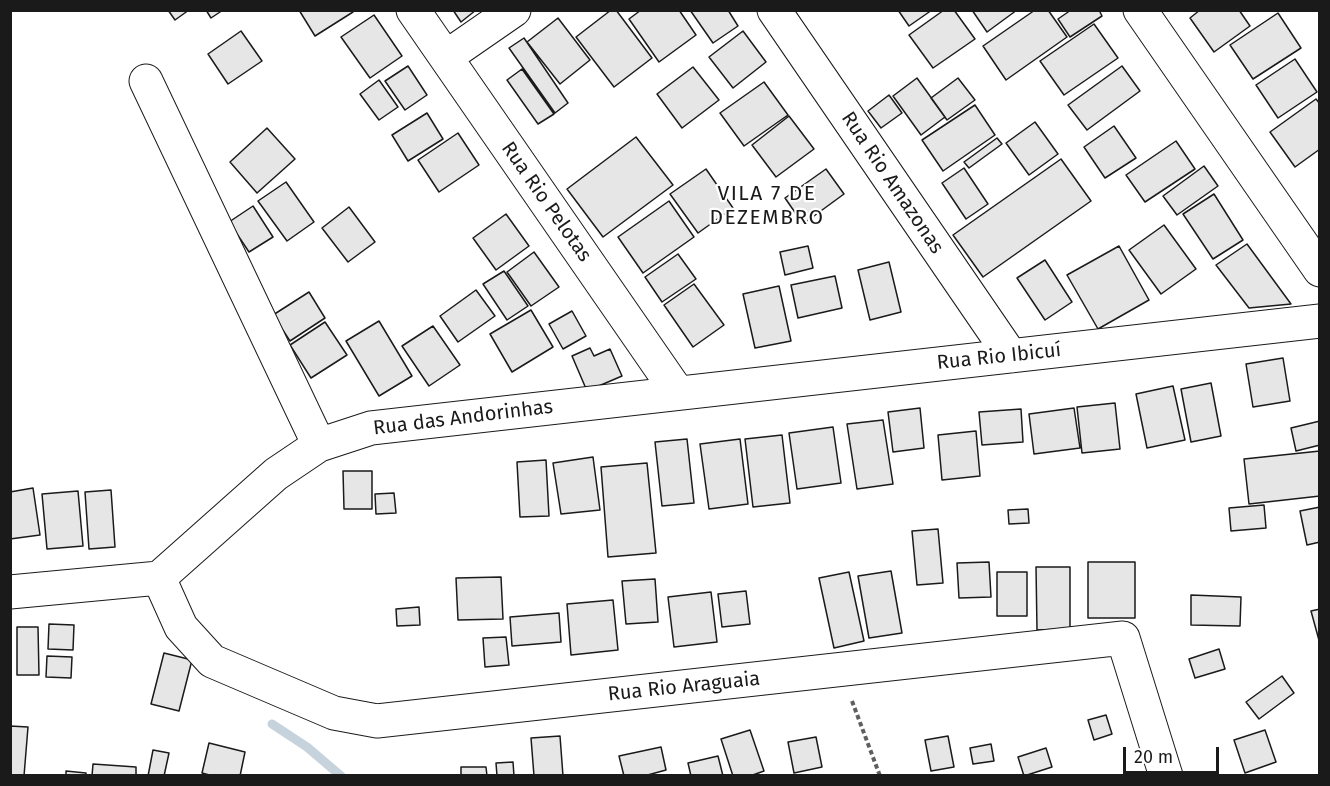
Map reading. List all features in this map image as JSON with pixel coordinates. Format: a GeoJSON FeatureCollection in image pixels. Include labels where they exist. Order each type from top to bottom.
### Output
{"type":"FeatureCollection","features":[{"type":"Feature","properties":{"kind":"street","name":"Rua Rio Pelotas"},"geometry":{"type":"LineString","coordinates":[[413,10],[678,393]]}},
{"type":"Feature","properties":{"kind":"street"},"geometry":{"type":"LineString","coordinates":[[446,57],[514,10]]}},
{"type":"Feature","properties":{"kind":"street","name":"Rua Rio Amazonas"},"geometry":{"type":"LineString","coordinates":[[774,10],[1011,356]]}},
{"type":"Feature","properties":{"kind":"street"},"geometry":{"type":"LineString","coordinates":[[1140,10],[1320,270]]}},
{"type":"Feature","properties":{"kind":"street"},"geometry":{"type":"LineString","coordinates":[[146,81],[319,445]]}},
{"type":"Feature","properties":{"kind":"street","name":"Rua Rio Ibicuí"},"geometry":{"type":"LineString","coordinates":[[678,393],[1320,321]]}},
{"type":"Feature","properties":{"kind":"street","name":"Rua das Andorinhas"},"geometry":{"type":"LineString","coordinates":[[159,578],[276,474],[319,445],[370,428],[678,393]]}},
{"type":"Feature","properties":{"kind":"street"},"geometry":{"type":"LineString","coordinates":[[10,592],[159,578]]}},
{"type":"Feature","properties":{"kind":"street","name":"Rua Rio Araguaia"},"geometry":{"type":"LineString","coordinates":[[159,578],[181,627],[212,662],[334,713],[377,721],[1123,638],[1166,776]]}},
{"type":"Feature","properties":{"kind":"path"},"geometry":{"type":"LineString","coordinates":[[840,669],[880,776]]}},
{"type":"Feature","properties":{"kind":"building"},"geometry":{"type":"Polygon","coordinates":[[[168,10],[189,10],[175,20],[168,10]]]}},
{"type":"Feature","properties":{"kind":"building"},"geometry":{"type":"Polygon","coordinates":[[[206,10],[223,10],[211,18],[206,10]]]}},
{"type":"Feature","properties":{"kind":"building"},"geometry":{"type":"Polygon","coordinates":[[[299,10],[352,10],[353,12],[315,36],[299,10]]]}},
{"type":"Feature","properties":{"kind":"building"},"geometry":{"type":"Polygon","coordinates":[[[453,10],[476,10],[461,22],[453,10]]]}},
{"type":"Feature","properties":{"kind":"building"},"geometry":{"type":"Polygon","coordinates":[[[611,10],[616,10],[652,58],[614,87],[576,37],[611,10]]]}},
{"type":"Feature","properties":{"kind":"building"},"geometry":{"type":"Polygon","coordinates":[[[641,10],[679,10],[696,35],[659,62],[629,19],[641,10]]]}},
{"type":"Feature","properties":{"kind":"building"},"geometry":{"type":"Polygon","coordinates":[[[690,10],[728,10],[738,26],[713,43],[690,10]]]}},
{"type":"Feature","properties":{"kind":"building"},"geometry":{"type":"Polygon","coordinates":[[[898,10],[932,10],[909,26],[898,10]]]}},
{"type":"Feature","properties":{"kind":"building"},"geometry":{"type":"Polygon","coordinates":[[[944,10],[954,10],[975,39],[933,68],[909,35],[944,10]]]}},
{"type":"Feature","properties":{"kind":"building"},"geometry":{"type":"Polygon","coordinates":[[[972,10],[1017,10],[987,32],[972,10]]]}},
{"type":"Feature","properties":{"kind":"building"},"geometry":{"type":"Polygon","coordinates":[[[1035,10],[1048,10],[1067,37],[1006,80],[983,46],[1035,10]]]}},
{"type":"Feature","properties":{"kind":"building"},"geometry":{"type":"Polygon","coordinates":[[[1071,10],[1099,10],[1102,16],[1070,37],[1058,19],[1071,10]]]}},
{"type":"Feature","properties":{"kind":"building"},"geometry":{"type":"Polygon","coordinates":[[[1200,10],[1239,10],[1250,26],[1214,52],[1190,18],[1200,10]]]}},
{"type":"Feature","properties":{"kind":"building"},"geometry":{"type":"Polygon","coordinates":[[[1278,13],[1301,48],[1253,79],[1230,45],[1278,13]]]}},
{"type":"Feature","properties":{"kind":"building"},"geometry":{"type":"Polygon","coordinates":[[[374,15],[402,56],[370,78],[341,37],[374,15]]]}},
{"type":"Feature","properties":{"kind":"building"},"geometry":{"type":"Polygon","coordinates":[[[558,18],[590,60],[560,84],[527,42],[558,18]]]}},
{"type":"Feature","properties":{"kind":"building"},"geometry":{"type":"Polygon","coordinates":[[[1094,24],[1118,58],[1064,95],[1040,61],[1094,24]]]}},
{"type":"Feature","properties":{"kind":"building"},"geometry":{"type":"Polygon","coordinates":[[[241,31],[262,61],[228,84],[208,54],[241,31]]]}},
{"type":"Feature","properties":{"kind":"building"},"geometry":{"type":"Polygon","coordinates":[[[743,31],[766,62],[733,88],[709,57],[743,31]]]}},
{"type":"Feature","properties":{"kind":"building"},"geometry":{"type":"Polygon","coordinates":[[[524,38],[568,103],[555,113],[509,48],[524,38]]]}},
{"type":"Feature","properties":{"kind":"building"},"geometry":{"type":"Polygon","coordinates":[[[1295,59],[1317,92],[1278,118],[1256,85],[1295,59]]]}},
{"type":"Feature","properties":{"kind":"building"},"geometry":{"type":"Polygon","coordinates":[[[408,66],[427,95],[405,110],[385,81],[408,66]]]}},
{"type":"Feature","properties":{"kind":"building"},"geometry":{"type":"Polygon","coordinates":[[[1122,66],[1140,91],[1087,130],[1068,105],[1122,66]]]}},
{"type":"Feature","properties":{"kind":"building"},"geometry":{"type":"Polygon","coordinates":[[[693,67],[719,100],[682,128],[657,94],[693,67]]]}},
{"type":"Feature","properties":{"kind":"building"},"geometry":{"type":"Polygon","coordinates":[[[522,69],[554,114],[538,124],[507,80],[522,69]]]}},
{"type":"Feature","properties":{"kind":"building"},"geometry":{"type":"Polygon","coordinates":[[[917,78],[945,117],[921,135],[893,96],[917,78]]]}},
{"type":"Feature","properties":{"kind":"building"},"geometry":{"type":"Polygon","coordinates":[[[958,78],[975,100],[947,120],[931,98],[958,78]]]}},
{"type":"Feature","properties":{"kind":"building"},"geometry":{"type":"Polygon","coordinates":[[[379,80],[398,107],[379,120],[360,94],[379,80]]]}},
{"type":"Feature","properties":{"kind":"building"},"geometry":{"type":"Polygon","coordinates":[[[764,82],[788,115],[744,146],[720,113],[764,82]]]}},
{"type":"Feature","properties":{"kind":"building"},"geometry":{"type":"Polygon","coordinates":[[[889,95],[902,113],[881,128],[868,111],[889,95]]]}},
{"type":"Feature","properties":{"kind":"building"},"geometry":{"type":"Polygon","coordinates":[[[1316,99],[1320,104],[1320,149],[1295,167],[1270,132],[1316,99]]]}},
{"type":"Feature","properties":{"kind":"building"},"geometry":{"type":"Polygon","coordinates":[[[975,105],[995,135],[943,171],[922,140],[975,105]]]}},
{"type":"Feature","properties":{"kind":"building"},"geometry":{"type":"Polygon","coordinates":[[[427,113],[443,139],[408,161],[392,135],[427,113]]]}},
{"type":"Feature","properties":{"kind":"building"},"geometry":{"type":"Polygon","coordinates":[[[789,116],[814,149],[776,177],[752,145],[789,116]]]}},
{"type":"Feature","properties":{"kind":"building"},"geometry":{"type":"Polygon","coordinates":[[[1035,122],[1058,154],[1029,175],[1006,143],[1035,122]]]}},
{"type":"Feature","properties":{"kind":"building"},"geometry":{"type":"Polygon","coordinates":[[[1114,126],[1136,158],[1105,178],[1084,147],[1114,126]]]}},
{"type":"Feature","properties":{"kind":"building"},"geometry":{"type":"Polygon","coordinates":[[[267,128],[295,159],[257,193],[230,162],[267,128]]]}},
{"type":"Feature","properties":{"kind":"building"},"geometry":{"type":"Polygon","coordinates":[[[458,133],[479,165],[439,192],[418,160],[458,133]]]}},
{"type":"Feature","properties":{"kind":"building"},"geometry":{"type":"Polygon","coordinates":[[[636,137],[673,185],[603,237],[567,189],[636,137]]]}},
{"type":"Feature","properties":{"kind":"building"},"geometry":{"type":"Polygon","coordinates":[[[997,138],[1002,144],[969,168],[964,162],[997,138]]]}},
{"type":"Feature","properties":{"kind":"building"},"geometry":{"type":"Polygon","coordinates":[[[1176,141],[1195,169],[1145,202],[1126,175],[1176,141]]]}},
{"type":"Feature","properties":{"kind":"building"},"geometry":{"type":"Polygon","coordinates":[[[1061,159],[1091,201],[983,277],[953,235],[1061,159]]]}},
{"type":"Feature","properties":{"kind":"building"},"geometry":{"type":"Polygon","coordinates":[[[1204,166],[1218,186],[1177,215],[1163,196],[1204,166]]]}},
{"type":"Feature","properties":{"kind":"building"},"geometry":{"type":"Polygon","coordinates":[[[964,168],[988,204],[966,219],[942,183],[964,168]]]}},
{"type":"Feature","properties":{"kind":"building"},"geometry":{"type":"Polygon","coordinates":[[[706,169],[733,208],[698,233],[670,194],[706,169]]]}},
{"type":"Feature","properties":{"kind":"building"},"geometry":{"type":"Polygon","coordinates":[[[826,169],[844,194],[803,224],[785,198],[826,169]]]}},
{"type":"Feature","properties":{"kind":"building"},"geometry":{"type":"Polygon","coordinates":[[[286,182],[314,222],[287,241],[258,201],[286,182]]]}},
{"type":"Feature","properties":{"kind":"building"},"geometry":{"type":"Polygon","coordinates":[[[1214,194],[1243,240],[1213,259],[1183,214],[1214,194]]]}},
{"type":"Feature","properties":{"kind":"building"},"geometry":{"type":"Polygon","coordinates":[[[669,201],[694,237],[643,273],[618,237],[669,201]]]}},
{"type":"Feature","properties":{"kind":"building"},"geometry":{"type":"Polygon","coordinates":[[[253,206],[273,237],[249,252],[229,222],[253,206]]]}},
{"type":"Feature","properties":{"kind":"building"},"geometry":{"type":"Polygon","coordinates":[[[349,207],[375,242],[348,262],[322,228],[349,207]]]}},
{"type":"Feature","properties":{"kind":"building"},"geometry":{"type":"Polygon","coordinates":[[[506,214],[529,246],[496,270],[473,238],[506,214]]]}},
{"type":"Feature","properties":{"kind":"building"},"geometry":{"type":"Polygon","coordinates":[[[1164,225],[1196,269],[1161,294],[1129,250],[1164,225]]]}},
{"type":"Feature","properties":{"kind":"building"},"geometry":{"type":"Polygon","coordinates":[[[1247,244],[1291,304],[1249,308],[1216,265],[1247,244]]]}},
{"type":"Feature","properties":{"kind":"building"},"geometry":{"type":"Polygon","coordinates":[[[808,246],[813,268],[785,275],[780,252],[808,246]]]}},
{"type":"Feature","properties":{"kind":"building"},"geometry":{"type":"Polygon","coordinates":[[[1119,246],[1149,300],[1098,329],[1067,275],[1119,246]]]}},
{"type":"Feature","properties":{"kind":"building"},"geometry":{"type":"Polygon","coordinates":[[[534,252],[559,287],[531,306],[507,272],[534,252]]]}},
{"type":"Feature","properties":{"kind":"building"},"geometry":{"type":"Polygon","coordinates":[[[678,254],[696,279],[662,302],[645,277],[678,254]]]}},
{"type":"Feature","properties":{"kind":"building"},"geometry":{"type":"Polygon","coordinates":[[[1045,260],[1072,302],[1045,320],[1017,278],[1045,260]]]}},
{"type":"Feature","properties":{"kind":"building"},"geometry":{"type":"Polygon","coordinates":[[[889,262],[901,312],[870,320],[858,270],[889,262]]]}},
{"type":"Feature","properties":{"kind":"building"},"geometry":{"type":"Polygon","coordinates":[[[504,271],[528,306],[507,320],[483,284],[504,271]]]}},
{"type":"Feature","properties":{"kind":"building"},"geometry":{"type":"Polygon","coordinates":[[[835,276],[842,308],[798,318],[791,285],[835,276]]]}},
{"type":"Feature","properties":{"kind":"building"},"geometry":{"type":"Polygon","coordinates":[[[694,284],[724,325],[693,347],[664,305],[694,284]]]}},
{"type":"Feature","properties":{"kind":"building"},"geometry":{"type":"Polygon","coordinates":[[[779,286],[791,341],[755,348],[743,294],[779,286]]]}},
{"type":"Feature","properties":{"kind":"building"},"geometry":{"type":"Polygon","coordinates":[[[476,290],[495,316],[458,342],[440,316],[476,290]]]}},
{"type":"Feature","properties":{"kind":"building"},"geometry":{"type":"Polygon","coordinates":[[[309,292],[325,318],[290,341],[273,315],[309,292]]]}},
{"type":"Feature","properties":{"kind":"building"},"geometry":{"type":"Polygon","coordinates":[[[531,310],[553,347],[512,372],[490,334],[531,310]]]}},
{"type":"Feature","properties":{"kind":"building"},"geometry":{"type":"Polygon","coordinates":[[[572,311],[586,336],[563,349],[549,324],[572,311]]]}},
{"type":"Feature","properties":{"kind":"building"},"geometry":{"type":"Polygon","coordinates":[[[379,321],[412,376],[379,396],[346,341],[379,321]]]}},
{"type":"Feature","properties":{"kind":"building"},"geometry":{"type":"Polygon","coordinates":[[[325,322],[347,355],[311,378],[290,345],[325,322]]]}},
{"type":"Feature","properties":{"kind":"building"},"geometry":{"type":"Polygon","coordinates":[[[433,326],[460,365],[429,386],[402,346],[433,326]]]}},
{"type":"Feature","properties":{"kind":"building"},"geometry":{"type":"Polygon","coordinates":[[[590,348],[594,356],[610,349],[622,376],[587,391],[572,356],[590,348]]]}},
{"type":"Feature","properties":{"kind":"building"},"geometry":{"type":"Polygon","coordinates":[[[1283,358],[1290,401],[1253,407],[1246,364],[1283,358]]]}},
{"type":"Feature","properties":{"kind":"building"},"geometry":{"type":"Polygon","coordinates":[[[1211,383],[1221,436],[1191,442],[1181,389],[1211,383]]]}},
{"type":"Feature","properties":{"kind":"building"},"geometry":{"type":"Polygon","coordinates":[[[1173,386],[1185,440],[1147,448],[1136,394],[1173,386]]]}},
{"type":"Feature","properties":{"kind":"building"},"geometry":{"type":"Polygon","coordinates":[[[1115,403],[1120,449],[1082,453],[1077,407],[1115,403]]]}},
{"type":"Feature","properties":{"kind":"building"},"geometry":{"type":"Polygon","coordinates":[[[920,408],[924,448],[893,452],[888,412],[920,408]]]}},
{"type":"Feature","properties":{"kind":"building"},"geometry":{"type":"Polygon","coordinates":[[[1074,408],[1080,448],[1034,454],[1029,414],[1074,408]]]}},
{"type":"Feature","properties":{"kind":"building"},"geometry":{"type":"Polygon","coordinates":[[[1021,409],[1023,442],[982,445],[979,412],[1021,409]]]}},
{"type":"Feature","properties":{"kind":"building"},"geometry":{"type":"Polygon","coordinates":[[[883,420],[893,484],[857,489],[847,424],[883,420]]]}},
{"type":"Feature","properties":{"kind":"building"},"geometry":{"type":"Polygon","coordinates":[[[1320,421],[1320,445],[1296,451],[1291,428],[1320,421]]]}},
{"type":"Feature","properties":{"kind":"building"},"geometry":{"type":"Polygon","coordinates":[[[833,427],[841,483],[797,489],[789,433],[833,427]]]}},
{"type":"Feature","properties":{"kind":"building"},"geometry":{"type":"Polygon","coordinates":[[[976,431],[980,476],[942,480],[938,435],[976,431]]]}},
{"type":"Feature","properties":{"kind":"building"},"geometry":{"type":"Polygon","coordinates":[[[782,435],[790,503],[753,507],[745,439],[782,435]]]}},
{"type":"Feature","properties":{"kind":"building"},"geometry":{"type":"Polygon","coordinates":[[[687,439],[694,503],[662,506],[655,442],[687,439]]]}},
{"type":"Feature","properties":{"kind":"building"},"geometry":{"type":"Polygon","coordinates":[[[740,439],[748,504],[709,509],[700,444],[740,439]]]}},
{"type":"Feature","properties":{"kind":"building"},"geometry":{"type":"Polygon","coordinates":[[[1320,451],[1320,496],[1249,504],[1244,459],[1320,451]]]}},
{"type":"Feature","properties":{"kind":"building"},"geometry":{"type":"Polygon","coordinates":[[[593,457],[600,510],[561,514],[553,463],[593,457]]]}},
{"type":"Feature","properties":{"kind":"building"},"geometry":{"type":"Polygon","coordinates":[[[546,460],[549,516],[520,517],[517,462],[546,460]]]}},
{"type":"Feature","properties":{"kind":"building"},"geometry":{"type":"Polygon","coordinates":[[[647,463],[656,553],[608,557],[601,467],[647,463]]]}},
{"type":"Feature","properties":{"kind":"building"},"geometry":{"type":"Polygon","coordinates":[[[343,471],[372,471],[372,509],[344,509],[343,471]]]}},
{"type":"Feature","properties":{"kind":"building"},"geometry":{"type":"Polygon","coordinates":[[[33,488],[40,535],[10,539],[10,492],[33,488]]]}},
{"type":"Feature","properties":{"kind":"building"},"geometry":{"type":"Polygon","coordinates":[[[111,490],[115,547],[89,549],[85,492],[111,490]]]}},
{"type":"Feature","properties":{"kind":"building"},"geometry":{"type":"Polygon","coordinates":[[[78,491],[83,546],[47,549],[42,494],[78,491]]]}},
{"type":"Feature","properties":{"kind":"building"},"geometry":{"type":"Polygon","coordinates":[[[394,493],[396,513],[376,514],[375,494],[394,493]]]}},
{"type":"Feature","properties":{"kind":"building"},"geometry":{"type":"Polygon","coordinates":[[[1264,505],[1266,528],[1231,531],[1229,508],[1264,505]]]}},
{"type":"Feature","properties":{"kind":"building"},"geometry":{"type":"Polygon","coordinates":[[[1320,507],[1320,542],[1307,545],[1300,511],[1320,507]]]}},
{"type":"Feature","properties":{"kind":"building"},"geometry":{"type":"Polygon","coordinates":[[[1028,509],[1029,523],[1009,524],[1008,510],[1028,509]]]}},
{"type":"Feature","properties":{"kind":"building"},"geometry":{"type":"Polygon","coordinates":[[[938,529],[943,583],[917,585],[912,531],[938,529]]]}},
{"type":"Feature","properties":{"kind":"building"},"geometry":{"type":"Polygon","coordinates":[[[989,562],[991,597],[959,598],[957,563],[989,562]]]}},
{"type":"Feature","properties":{"kind":"building"},"geometry":{"type":"Polygon","coordinates":[[[1088,562],[1135,562],[1135,618],[1088,618],[1088,562]]]}},
{"type":"Feature","properties":{"kind":"building"},"geometry":{"type":"Polygon","coordinates":[[[1036,567],[1070,567],[1070,629],[1037,630],[1036,567]]]}},
{"type":"Feature","properties":{"kind":"building"},"geometry":{"type":"Polygon","coordinates":[[[891,571],[902,633],[869,638],[858,576],[891,571]]]}},
{"type":"Feature","properties":{"kind":"building"},"geometry":{"type":"Polygon","coordinates":[[[849,572],[864,641],[834,648],[819,578],[849,572]]]}},
{"type":"Feature","properties":{"kind":"building"},"geometry":{"type":"Polygon","coordinates":[[[997,572],[1027,572],[1027,616],[997,616],[997,572]]]}},
{"type":"Feature","properties":{"kind":"building"},"geometry":{"type":"Polygon","coordinates":[[[501,577],[503,619],[458,620],[456,578],[501,577]]]}},
{"type":"Feature","properties":{"kind":"building"},"geometry":{"type":"Polygon","coordinates":[[[655,579],[658,622],[626,624],[622,581],[655,579]]]}},
{"type":"Feature","properties":{"kind":"building"},"geometry":{"type":"Polygon","coordinates":[[[746,591],[750,624],[722,627],[718,594],[746,591]]]}},
{"type":"Feature","properties":{"kind":"building"},"geometry":{"type":"Polygon","coordinates":[[[711,592],[717,642],[674,647],[668,597],[711,592]]]}},
{"type":"Feature","properties":{"kind":"building"},"geometry":{"type":"Polygon","coordinates":[[[1191,595],[1241,597],[1240,626],[1191,625],[1191,595]]]}},
{"type":"Feature","properties":{"kind":"building"},"geometry":{"type":"Polygon","coordinates":[[[613,600],[618,650],[571,655],[567,604],[613,600]]]}},
{"type":"Feature","properties":{"kind":"building"},"geometry":{"type":"Polygon","coordinates":[[[419,607],[420,625],[397,626],[396,609],[419,607]]]}},
{"type":"Feature","properties":{"kind":"building"},"geometry":{"type":"Polygon","coordinates":[[[1320,609],[1320,644],[1311,611],[1320,609]]]}},
{"type":"Feature","properties":{"kind":"building"},"geometry":{"type":"Polygon","coordinates":[[[559,613],[561,642],[512,646],[510,617],[559,613]]]}},
{"type":"Feature","properties":{"kind":"building"},"geometry":{"type":"Polygon","coordinates":[[[49,624],[74,625],[73,650],[48,649],[49,624]]]}},
{"type":"Feature","properties":{"kind":"building"},"geometry":{"type":"Polygon","coordinates":[[[17,627],[38,627],[39,675],[17,675],[17,627]]]}},
{"type":"Feature","properties":{"kind":"building"},"geometry":{"type":"Polygon","coordinates":[[[506,637],[509,665],[485,667],[483,638],[506,637]]]}},
{"type":"Feature","properties":{"kind":"building"},"geometry":{"type":"Polygon","coordinates":[[[1219,649],[1225,669],[1195,678],[1189,659],[1219,649]]]}},
{"type":"Feature","properties":{"kind":"building"},"geometry":{"type":"Polygon","coordinates":[[[164,653],[192,660],[179,711],[151,704],[164,653]]]}},
{"type":"Feature","properties":{"kind":"building"},"geometry":{"type":"Polygon","coordinates":[[[47,656],[72,657],[71,678],[46,677],[47,656]]]}},
{"type":"Feature","properties":{"kind":"building"},"geometry":{"type":"Polygon","coordinates":[[[1282,676],[1294,693],[1259,719],[1246,702],[1282,676]]]}},
{"type":"Feature","properties":{"kind":"building"},"geometry":{"type":"Polygon","coordinates":[[[1106,715],[1112,734],[1094,740],[1088,720],[1106,715]]]}},
{"type":"Feature","properties":{"kind":"building"},"geometry":{"type":"Polygon","coordinates":[[[10,726],[28,727],[24,776],[10,776],[10,726]]]}},
{"type":"Feature","properties":{"kind":"building"},"geometry":{"type":"Polygon","coordinates":[[[750,730],[764,771],[750,776],[733,776],[721,739],[750,730]]]}},
{"type":"Feature","properties":{"kind":"building"},"geometry":{"type":"Polygon","coordinates":[[[1265,730],[1276,762],[1245,773],[1234,740],[1265,730]]]}},
{"type":"Feature","properties":{"kind":"building"},"geometry":{"type":"Polygon","coordinates":[[[560,736],[563,776],[534,776],[531,738],[560,736]]]}},
{"type":"Feature","properties":{"kind":"building"},"geometry":{"type":"Polygon","coordinates":[[[948,736],[954,767],[931,771],[925,740],[948,736]]]}},
{"type":"Feature","properties":{"kind":"building"},"geometry":{"type":"Polygon","coordinates":[[[816,737],[822,767],[794,773],[788,742],[816,737]]]}},
{"type":"Feature","properties":{"kind":"building"},"geometry":{"type":"Polygon","coordinates":[[[209,743],[245,752],[240,776],[213,776],[202,773],[209,743]]]}},
{"type":"Feature","properties":{"kind":"building"},"geometry":{"type":"Polygon","coordinates":[[[991,744],[994,761],[973,764],[970,748],[991,744]]]}},
{"type":"Feature","properties":{"kind":"building"},"geometry":{"type":"Polygon","coordinates":[[[661,747],[666,770],[644,776],[624,776],[619,756],[661,747]]]}},
{"type":"Feature","properties":{"kind":"building"},"geometry":{"type":"Polygon","coordinates":[[[1046,748],[1052,767],[1024,776],[1018,757],[1046,748]]]}},
{"type":"Feature","properties":{"kind":"building"},"geometry":{"type":"Polygon","coordinates":[[[153,750],[169,753],[164,776],[148,776],[153,750]]]}},
{"type":"Feature","properties":{"kind":"building"},"geometry":{"type":"Polygon","coordinates":[[[718,756],[723,776],[691,776],[688,763],[718,756]]]}},
{"type":"Feature","properties":{"kind":"building"},"geometry":{"type":"Polygon","coordinates":[[[513,762],[514,776],[497,776],[496,763],[513,762]]]}},
{"type":"Feature","properties":{"kind":"building"},"geometry":{"type":"Polygon","coordinates":[[[93,764],[136,767],[136,776],[92,776],[93,764]]]}},
{"type":"Feature","properties":{"kind":"building"},"geometry":{"type":"Polygon","coordinates":[[[461,767],[486,767],[487,776],[461,776],[461,767]]]}},
{"type":"Feature","properties":{"kind":"building"},"geometry":{"type":"Polygon","coordinates":[[[66,771],[86,773],[86,776],[66,776],[66,771]]]}},
{"type":"Feature","properties":{"kind":"waterway"},"geometry":{"type":"LineString","coordinates":[[272,724],[307,747],[341,776]]}},
{"type":"Feature","properties":{"kind":"district","name":"VILA 7 DE DEZEMBRO"},"geometry":{"type":"Point","coordinates":[767,206]}}]}
